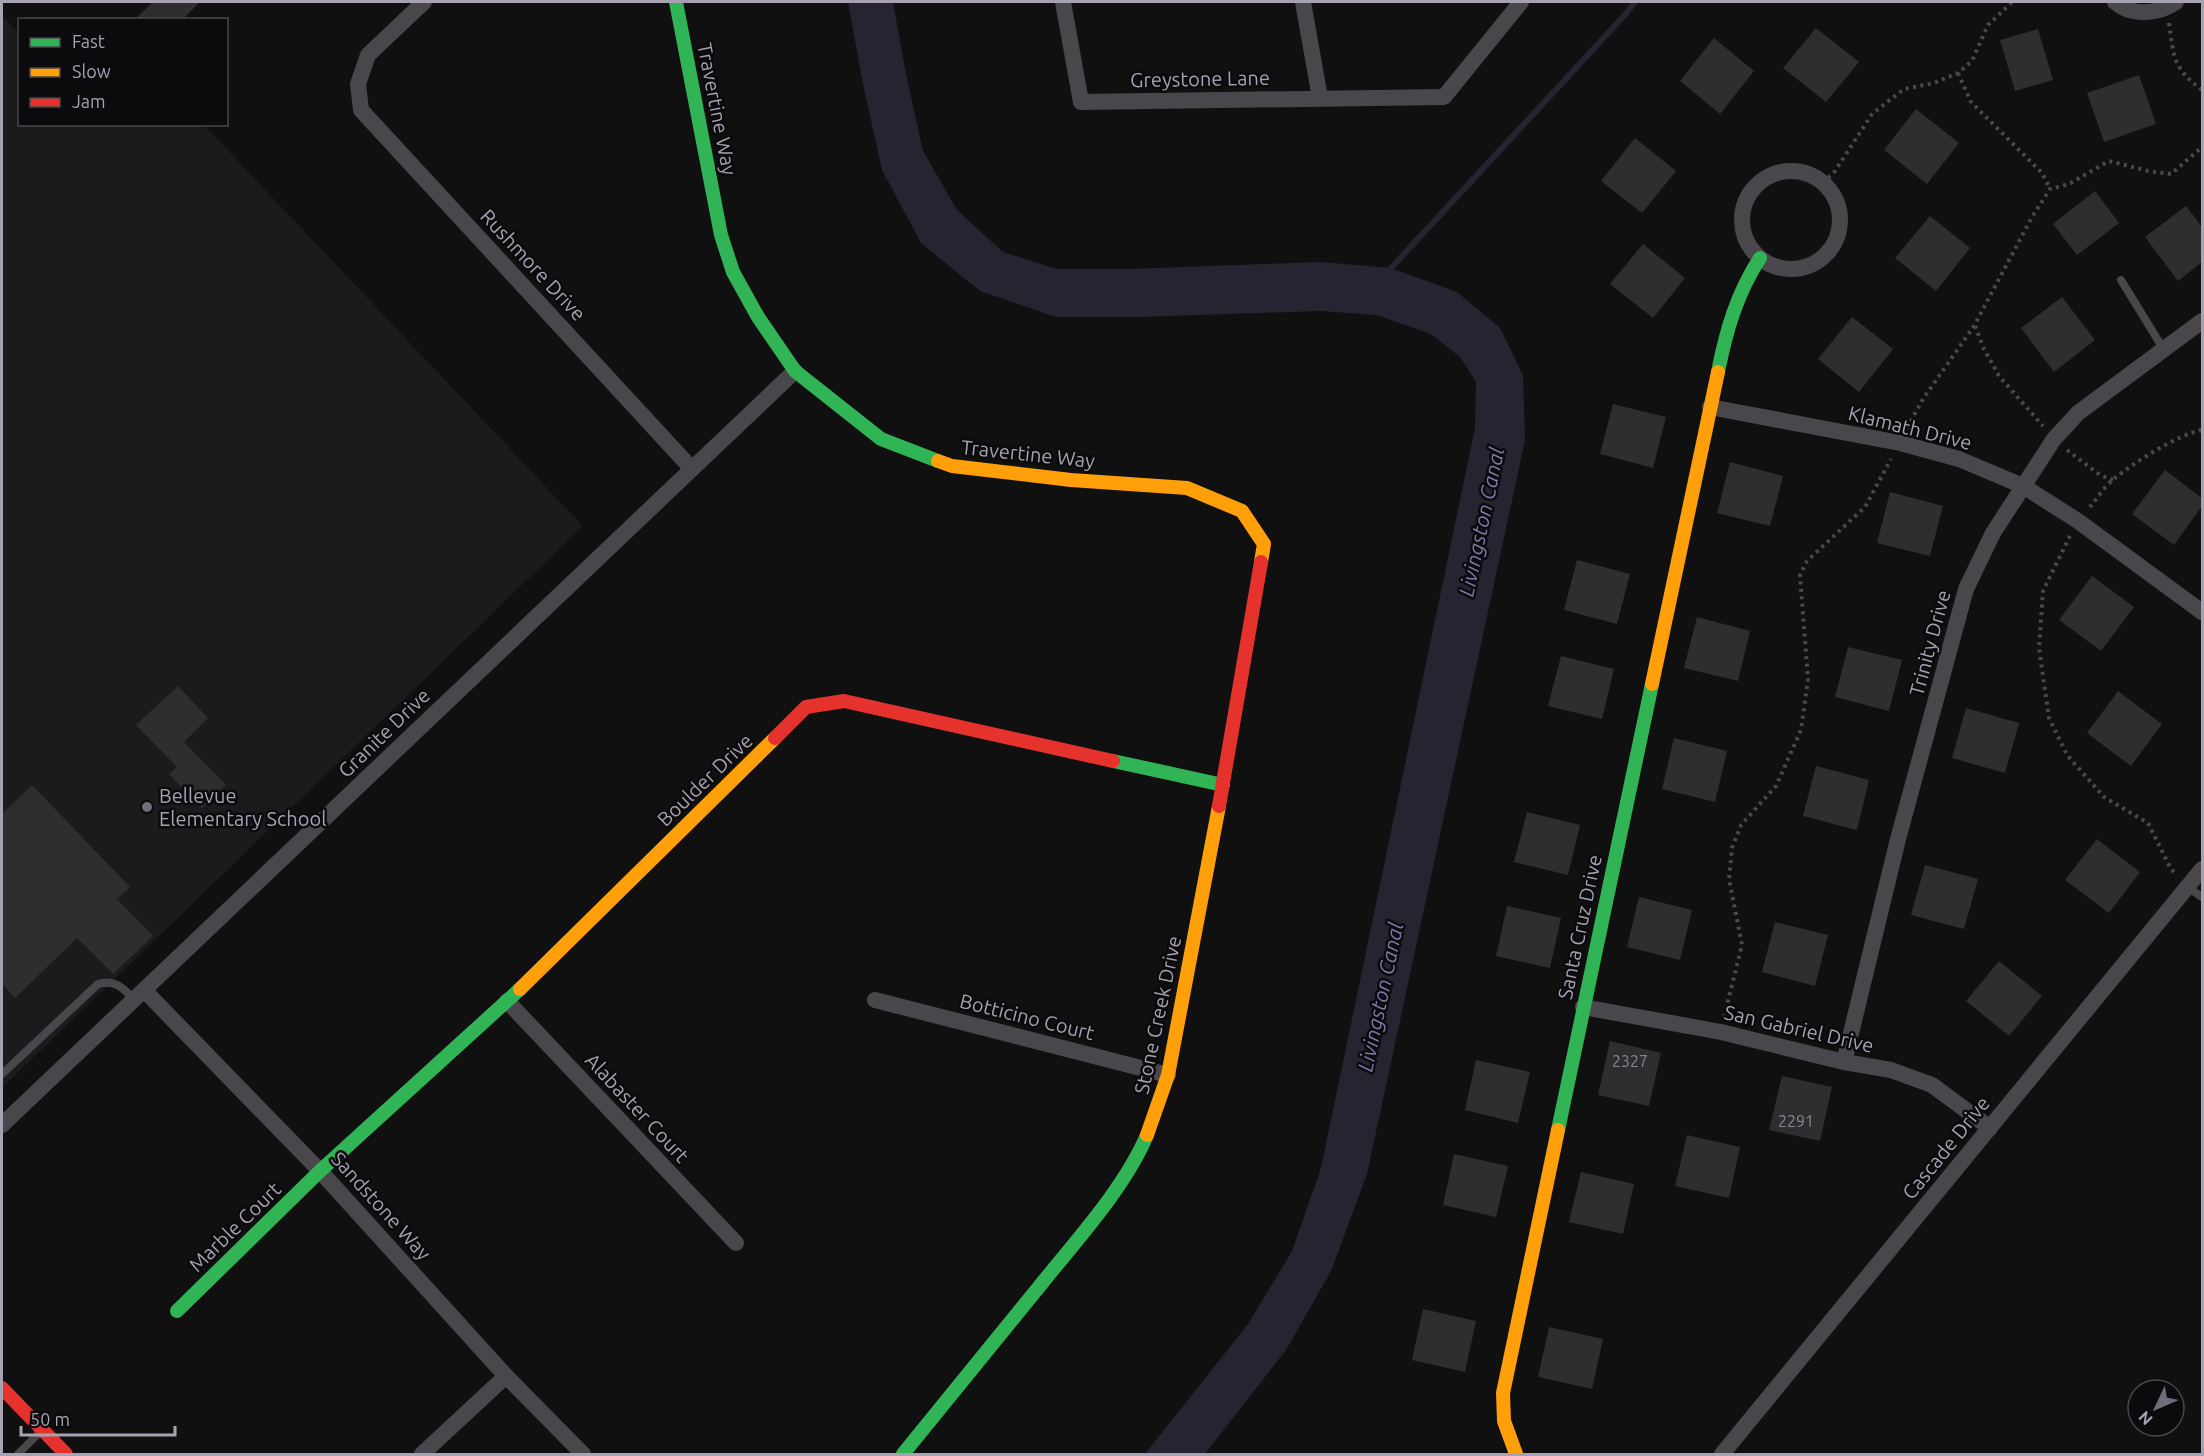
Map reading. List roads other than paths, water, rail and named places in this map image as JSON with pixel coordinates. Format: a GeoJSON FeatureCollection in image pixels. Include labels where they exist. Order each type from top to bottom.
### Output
{"type":"FeatureCollection","features":[{"type":"Feature","properties":{"kind":"street","name":"Rushmore Drive"},"geometry":{"type":"LineString","coordinates":[[423,2],[368,55],[358,84],[361,110],[693,469]]}},
{"type":"Feature","properties":{"kind":"street","name":"Travertine Way"},"geometry":{"type":"LineString","coordinates":[[676,2],[721,235],[730,263],[758,318],[795,371],[881,439],[952,466],[1071,480],[1187,488],[1242,511]]}},
{"type":"Feature","properties":{"kind":"street","name":"Greystone Lane"},"geometry":{"type":"LineString","coordinates":[[1063,2],[1081,102],[1444,97],[1521,2]]}},
{"type":"Feature","properties":{"kind":"street"},"geometry":{"type":"LineString","coordinates":[[1302,2],[1320,99]]}},
{"type":"Feature","properties":{"kind":"street"},"geometry":{"type":"LineString","coordinates":[[2115,2],[2134,12],[2151,13],[2171,5]]}},
{"type":"Feature","properties":{"kind":"street"},"geometry":{"type":"LineString","coordinates":[[1787,171],[1801,172],[1822,182],[1833,195],[1838,207],[1840,224],[1835,242],[1825,255],[1814,263],[1786,269],[1760,258],[1749,246],[1742,227],[1742,210],[1748,195],[1759,182],[1770,175],[1787,171]]}},
{"type":"Feature","properties":{"kind":"street","name":"Santa Cruz Drive"},"geometry":{"type":"LineString","coordinates":[[1516,1455],[1504,1420],[1503,1393],[1710,406],[1736,302],[1747,276],[1760,258]]}},
{"type":"Feature","properties":{"kind":"street","name":"Trinity Drive"},"geometry":{"type":"LineString","coordinates":[[1844,1062],[1898,839],[1966,589],[1993,533],[2054,439],[2078,413],[2202,321]]}},
{"type":"Feature","properties":{"kind":"street","name":"Granite Drive"},"geometry":{"type":"LineString","coordinates":[[2,1125],[795,371]]}},
{"type":"Feature","properties":{"kind":"street","name":"Klamath Drive"},"geometry":{"type":"LineString","coordinates":[[1710,406],[1900,443],[1959,459],[2023,486],[2078,521],[2202,612]]}},
{"type":"Feature","properties":{"kind":"street","name":"Stone Creek Drive"},"geometry":{"type":"LineString","coordinates":[[903,1455],[1069,1250],[1123,1179],[1139,1154],[1155,1115],[1168,1075],[1223,785],[1264,544],[1242,511]]}},
{"type":"Feature","properties":{"kind":"street","name":"Boulder Drive"},"geometry":{"type":"LineString","coordinates":[[320,1171],[507,1001],[806,707],[843,701],[1223,785]]}},
{"type":"Feature","properties":{"kind":"street","name":"Cascade Drive"},"geometry":{"type":"LineString","coordinates":[[1722,1455],[2202,869]]}},
{"type":"Feature","properties":{"kind":"street","name":"Sandstone Way"},"geometry":{"type":"LineString","coordinates":[[139,994],[320,1171],[506,1376],[583,1455]]}},
{"type":"Feature","properties":{"kind":"street","name":"Botticino Court"},"geometry":{"type":"LineString","coordinates":[[875,1000],[1168,1075]]}},
{"type":"Feature","properties":{"kind":"street","name":"Alabaster Court"},"geometry":{"type":"LineString","coordinates":[[507,1001],[736,1243]]}},
{"type":"Feature","properties":{"kind":"street","name":"San Gabriel Drive"},"geometry":{"type":"LineString","coordinates":[[1583,1007],[1721,1032],[1844,1062],[1891,1070],[1932,1085],[1990,1128]]}},
{"type":"Feature","properties":{"kind":"street","name":"Marble Court"},"geometry":{"type":"LineString","coordinates":[[177,1311],[320,1171]]}},
{"type":"Feature","properties":{"kind":"street"},"geometry":{"type":"LineString","coordinates":[[422,1455],[506,1376]]}},
{"type":"Feature","properties":{"kind":"street"},"geometry":{"type":"LineString","coordinates":[[2,1388],[66,1455]]}},
{"type":"Feature","properties":{"kind":"lane"},"geometry":{"type":"LineString","coordinates":[[2121,280],[2164,350]]}},
{"type":"Feature","properties":{"kind":"lane"},"geometry":{"type":"LineString","coordinates":[[2187,887],[2202,897]]}},
{"type":"Feature","properties":{"kind":"lane"},"geometry":{"type":"LineString","coordinates":[[2,1074],[98,984],[114,983],[139,994]]}},
{"type":"Feature","properties":{"kind":"lane"},"geometry":{"type":"LineString","coordinates":[[18,1455],[42,1430]]}},
{"type":"Feature","properties":{"kind":"water","name":"Livingston Canal"},"geometry":{"type":"Polygon","coordinates":[[[848,2],[893,2],[923,151],[957,210],[1003,252],[1057,269],[1130,269],[1321,262],[1391,268],[1457,292],[1500,328],[1523,375],[1525,440],[1367,1174],[1331,1271],[1286,1350],[1205,1454],[1145,1454],[1248,1324],[1292,1251],[1321,1168],[1475,428],[1476,382],[1460,357],[1431,334],[1376,315],[1321,311],[1139,317],[1056,317],[980,291],[921,243],[882,170],[848,2]]]}},
{"type":"Feature","properties":{"kind":"waterway"},"geometry":{"type":"LineString","coordinates":[[1388,275],[1391,268],[1635,2]]}},
{"type":"Feature","properties":{"kind":"place","name":"Bellevue Elementary School"},"geometry":{"type":"Point","coordinates":[147,807]}}]}
